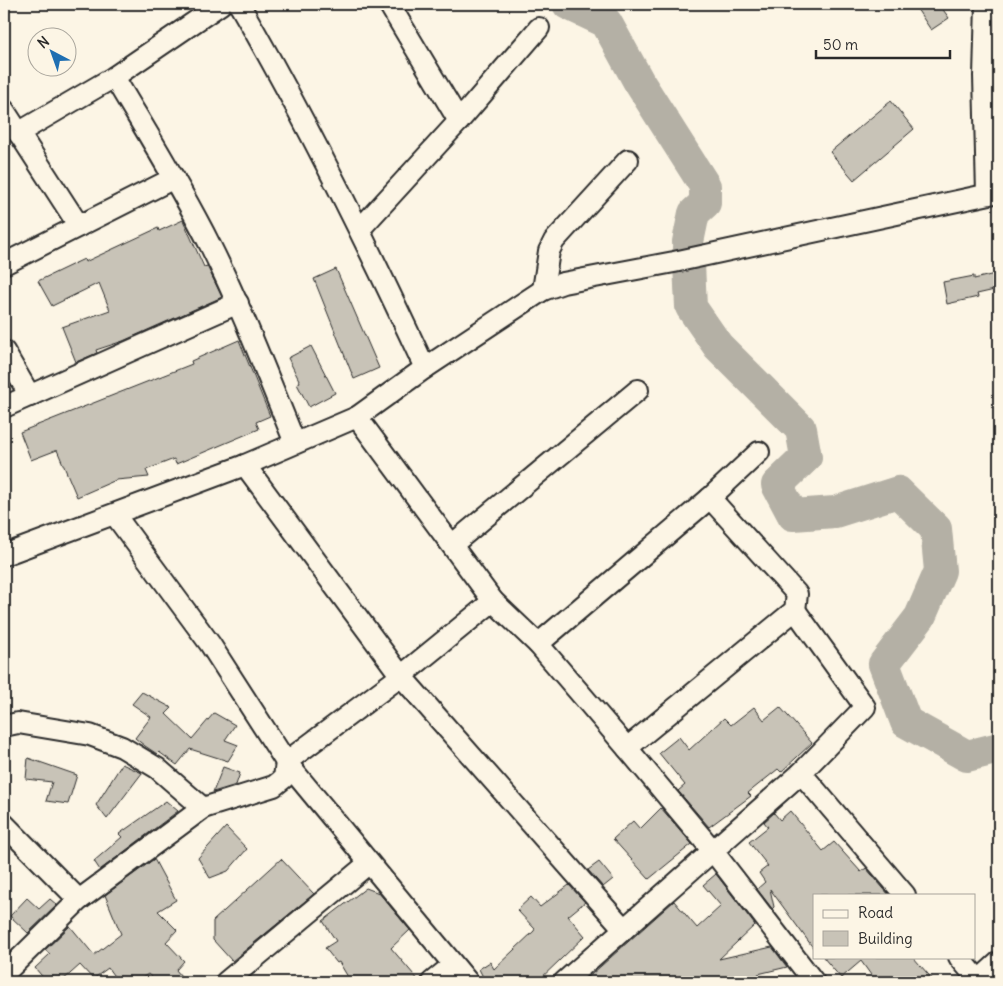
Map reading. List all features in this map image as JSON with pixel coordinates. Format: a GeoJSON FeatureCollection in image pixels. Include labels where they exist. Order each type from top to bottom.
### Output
{"type":"FeatureCollection","features":[{"type":"Feature","properties":{"kind":"street"},"geometry":{"type":"LineString","coordinates":[[18,133],[114,77],[221,4]]}},
{"type":"Feature","properties":{"kind":"street"},"geometry":{"type":"LineString","coordinates":[[239,4],[294,100],[360,229],[425,368]]}},
{"type":"Feature","properties":{"kind":"street"},"geometry":{"type":"LineString","coordinates":[[389,4],[459,121]]}},
{"type":"Feature","properties":{"kind":"street"},"geometry":{"type":"LineString","coordinates":[[4,555],[245,465],[358,416],[425,368],[543,290],[563,283],[674,262],[993,193],[984,76],[986,4]]}},
{"type":"Feature","properties":{"kind":"street"},"geometry":{"type":"LineString","coordinates":[[360,229],[459,121],[539,28]]}},
{"type":"Feature","properties":{"kind":"street"},"geometry":{"type":"LineString","coordinates":[[114,77],[174,178],[238,304],[295,443]]}},
{"type":"Feature","properties":{"kind":"street"},"geometry":{"type":"LineString","coordinates":[[4,110],[79,226]]}},
{"type":"Feature","properties":{"kind":"street"},"geometry":{"type":"LineString","coordinates":[[543,290],[549,251],[554,241],[628,160]]}},
{"type":"Feature","properties":{"kind":"street"},"geometry":{"type":"LineString","coordinates":[[4,264],[174,178]]}},
{"type":"Feature","properties":{"kind":"street"},"geometry":{"type":"LineString","coordinates":[[4,407],[238,304]]}},
{"type":"Feature","properties":{"kind":"street"},"geometry":{"type":"LineString","coordinates":[[4,351],[30,396]]}},
{"type":"Feature","properties":{"kind":"street"},"geometry":{"type":"LineString","coordinates":[[453,544],[638,390]]}},
{"type":"Feature","properties":{"kind":"street"},"geometry":{"type":"LineString","coordinates":[[358,416],[493,601],[538,644],[713,851],[809,980]]}},
{"type":"Feature","properties":{"kind":"street"},"geometry":{"type":"LineString","coordinates":[[538,644],[710,498],[759,452]]}},
{"type":"Feature","properties":{"kind":"street"},"geometry":{"type":"LineString","coordinates":[[245,465],[401,676],[624,929]]}},
{"type":"Feature","properties":{"kind":"street"},"geometry":{"type":"LineString","coordinates":[[564,982],[801,773],[865,708],[795,610],[797,594],[710,498]]}},
{"type":"Feature","properties":{"kind":"street"},"geometry":{"type":"LineString","coordinates":[[115,515],[210,644],[286,762],[468,982]]}},
{"type":"Feature","properties":{"kind":"street"},"geometry":{"type":"LineString","coordinates":[[4,974],[79,900],[203,808],[274,786],[284,778],[286,762],[401,676],[493,601]]}},
{"type":"Feature","properties":{"kind":"street"},"geometry":{"type":"LineString","coordinates":[[627,748],[795,610]]}},
{"type":"Feature","properties":{"kind":"street"},"geometry":{"type":"LineString","coordinates":[[4,726],[18,723],[90,735],[122,747],[157,768],[203,808]]}},
{"type":"Feature","properties":{"kind":"street"},"geometry":{"type":"LineString","coordinates":[[801,773],[904,894]]}},
{"type":"Feature","properties":{"kind":"street"},"geometry":{"type":"LineString","coordinates":[[4,824],[79,900]]}},
{"type":"Feature","properties":{"kind":"street"},"geometry":{"type":"LineString","coordinates":[[226,982],[369,863]]}},
{"type":"Feature","properties":{"kind":"street"},"geometry":{"type":"LineString","coordinates":[[960,958],[979,982],[999,962]]}},
{"type":"Feature","properties":{"kind":"street"},"geometry":{"type":"LineString","coordinates":[[432,982],[453,965]]}},
{"type":"Feature","properties":{"kind":"building"},"geometry":{"type":"Polygon","coordinates":[[[924,4],[939,4],[949,18],[931,30],[917,9],[924,4]]]}},
{"type":"Feature","properties":{"kind":"building"},"geometry":{"type":"Polygon","coordinates":[[[891,101],[914,129],[854,180],[830,152],[891,101]]]}},
{"type":"Feature","properties":{"kind":"building"},"geometry":{"type":"Polygon","coordinates":[[[183,220],[204,267],[207,266],[222,297],[123,341],[96,350],[97,353],[76,362],[62,327],[110,310],[99,283],[52,306],[38,281],[84,259],[85,262],[158,228],[159,231],[183,220]]]}},
{"type":"Feature","properties":{"kind":"building"},"geometry":{"type":"Polygon","coordinates":[[[336,269],[379,368],[354,379],[314,279],[336,269]]]}},
{"type":"Feature","properties":{"kind":"building"},"geometry":{"type":"Polygon","coordinates":[[[999,273],[999,289],[977,294],[978,297],[947,304],[943,282],[974,276],[974,279],[999,273]]]}},
{"type":"Feature","properties":{"kind":"building"},"geometry":{"type":"Polygon","coordinates":[[[239,340],[270,416],[256,422],[259,429],[176,464],[174,459],[146,470],[149,477],[116,480],[77,497],[57,450],[31,460],[20,432],[192,364],[191,361],[239,340]]]}},
{"type":"Feature","properties":{"kind":"building"},"geometry":{"type":"Polygon","coordinates":[[[311,346],[335,393],[309,407],[297,384],[300,382],[288,358],[311,346]]]}},
{"type":"Feature","properties":{"kind":"building"},"geometry":{"type":"Polygon","coordinates":[[[142,692],[172,708],[166,714],[192,739],[214,713],[235,725],[225,740],[238,745],[228,761],[190,749],[177,765],[159,752],[157,754],[135,738],[151,717],[132,704],[142,692]]]}},
{"type":"Feature","properties":{"kind":"building"},"geometry":{"type":"Polygon","coordinates":[[[754,707],[764,720],[780,707],[812,743],[781,772],[778,769],[748,793],[751,796],[709,827],[678,791],[685,785],[659,753],[679,737],[689,750],[724,718],[731,725],[754,707]]]}},
{"type":"Feature","properties":{"kind":"building"},"geometry":{"type":"Polygon","coordinates":[[[28,758],[77,775],[68,804],[46,801],[52,782],[26,779],[28,758]]]}},
{"type":"Feature","properties":{"kind":"building"},"geometry":{"type":"Polygon","coordinates":[[[122,764],[142,773],[107,819],[96,805],[122,764]]]}},
{"type":"Feature","properties":{"kind":"building"},"geometry":{"type":"Polygon","coordinates":[[[223,767],[240,773],[236,785],[213,792],[223,767]]]}},
{"type":"Feature","properties":{"kind":"building"},"geometry":{"type":"Polygon","coordinates":[[[166,801],[178,811],[100,870],[94,861],[122,837],[119,834],[166,801]]]}},
{"type":"Feature","properties":{"kind":"building"},"geometry":{"type":"Polygon","coordinates":[[[661,808],[692,844],[649,879],[613,839],[633,821],[640,829],[661,808]]]}},
{"type":"Feature","properties":{"kind":"building"},"geometry":{"type":"Polygon","coordinates":[[[790,811],[823,851],[834,842],[861,872],[866,868],[888,894],[813,894],[813,948],[770,889],[774,907],[772,909],[757,889],[765,882],[759,873],[768,866],[749,842],[768,827],[764,822],[774,813],[780,820],[790,811]]]}},
{"type":"Feature","properties":{"kind":"building"},"geometry":{"type":"Polygon","coordinates":[[[226,827],[247,849],[228,871],[210,878],[198,858],[226,827]]]}},
{"type":"Feature","properties":{"kind":"building"},"geometry":{"type":"Polygon","coordinates":[[[154,859],[176,900],[158,911],[177,930],[166,942],[184,961],[176,970],[186,982],[157,982],[148,974],[136,982],[118,982],[108,968],[93,979],[80,965],[61,982],[47,982],[35,968],[50,954],[45,950],[70,926],[94,955],[121,934],[105,895],[154,859]]]}},
{"type":"Feature","properties":{"kind":"building"},"geometry":{"type":"Polygon","coordinates":[[[281,859],[314,894],[232,961],[213,940],[213,921],[281,859]]]}},
{"type":"Feature","properties":{"kind":"building"},"geometry":{"type":"Polygon","coordinates":[[[599,862],[613,879],[603,887],[588,870],[599,862]]]}},
{"type":"Feature","properties":{"kind":"building"},"geometry":{"type":"Polygon","coordinates":[[[716,874],[755,925],[719,959],[772,947],[787,967],[758,974],[762,982],[583,982],[674,901],[697,928],[721,906],[703,885],[716,874]]]}},
{"type":"Feature","properties":{"kind":"building"},"geometry":{"type":"Polygon","coordinates":[[[569,885],[585,902],[568,916],[585,936],[537,982],[480,982],[484,979],[479,969],[490,962],[494,969],[534,931],[535,929],[517,910],[531,897],[540,907],[569,885]]]}},
{"type":"Feature","properties":{"kind":"building"},"geometry":{"type":"Polygon","coordinates":[[[366,888],[379,893],[410,930],[391,948],[420,982],[351,982],[339,962],[337,963],[325,948],[336,941],[323,921],[366,888]]]}},
{"type":"Feature","properties":{"kind":"building"},"geometry":{"type":"Polygon","coordinates":[[[27,898],[39,909],[50,899],[57,905],[28,933],[10,916],[27,898]]]}},
{"type":"Feature","properties":{"kind":"building"},"geometry":{"type":"Polygon","coordinates":[[[824,958],[914,958],[935,982],[876,982],[861,961],[841,978],[824,958]]]}},
{"type":"Feature","properties":{"kind":"waterway"},"geometry":{"type":"LineString","coordinates":[[568,4],[606,22],[639,82],[705,186],[705,203],[694,213],[688,242],[691,307],[718,346],[801,429],[806,457],[777,485],[793,515],[835,512],[898,492],[936,529],[940,571],[920,617],[884,664],[906,722],[967,756],[999,748]]}}]}
